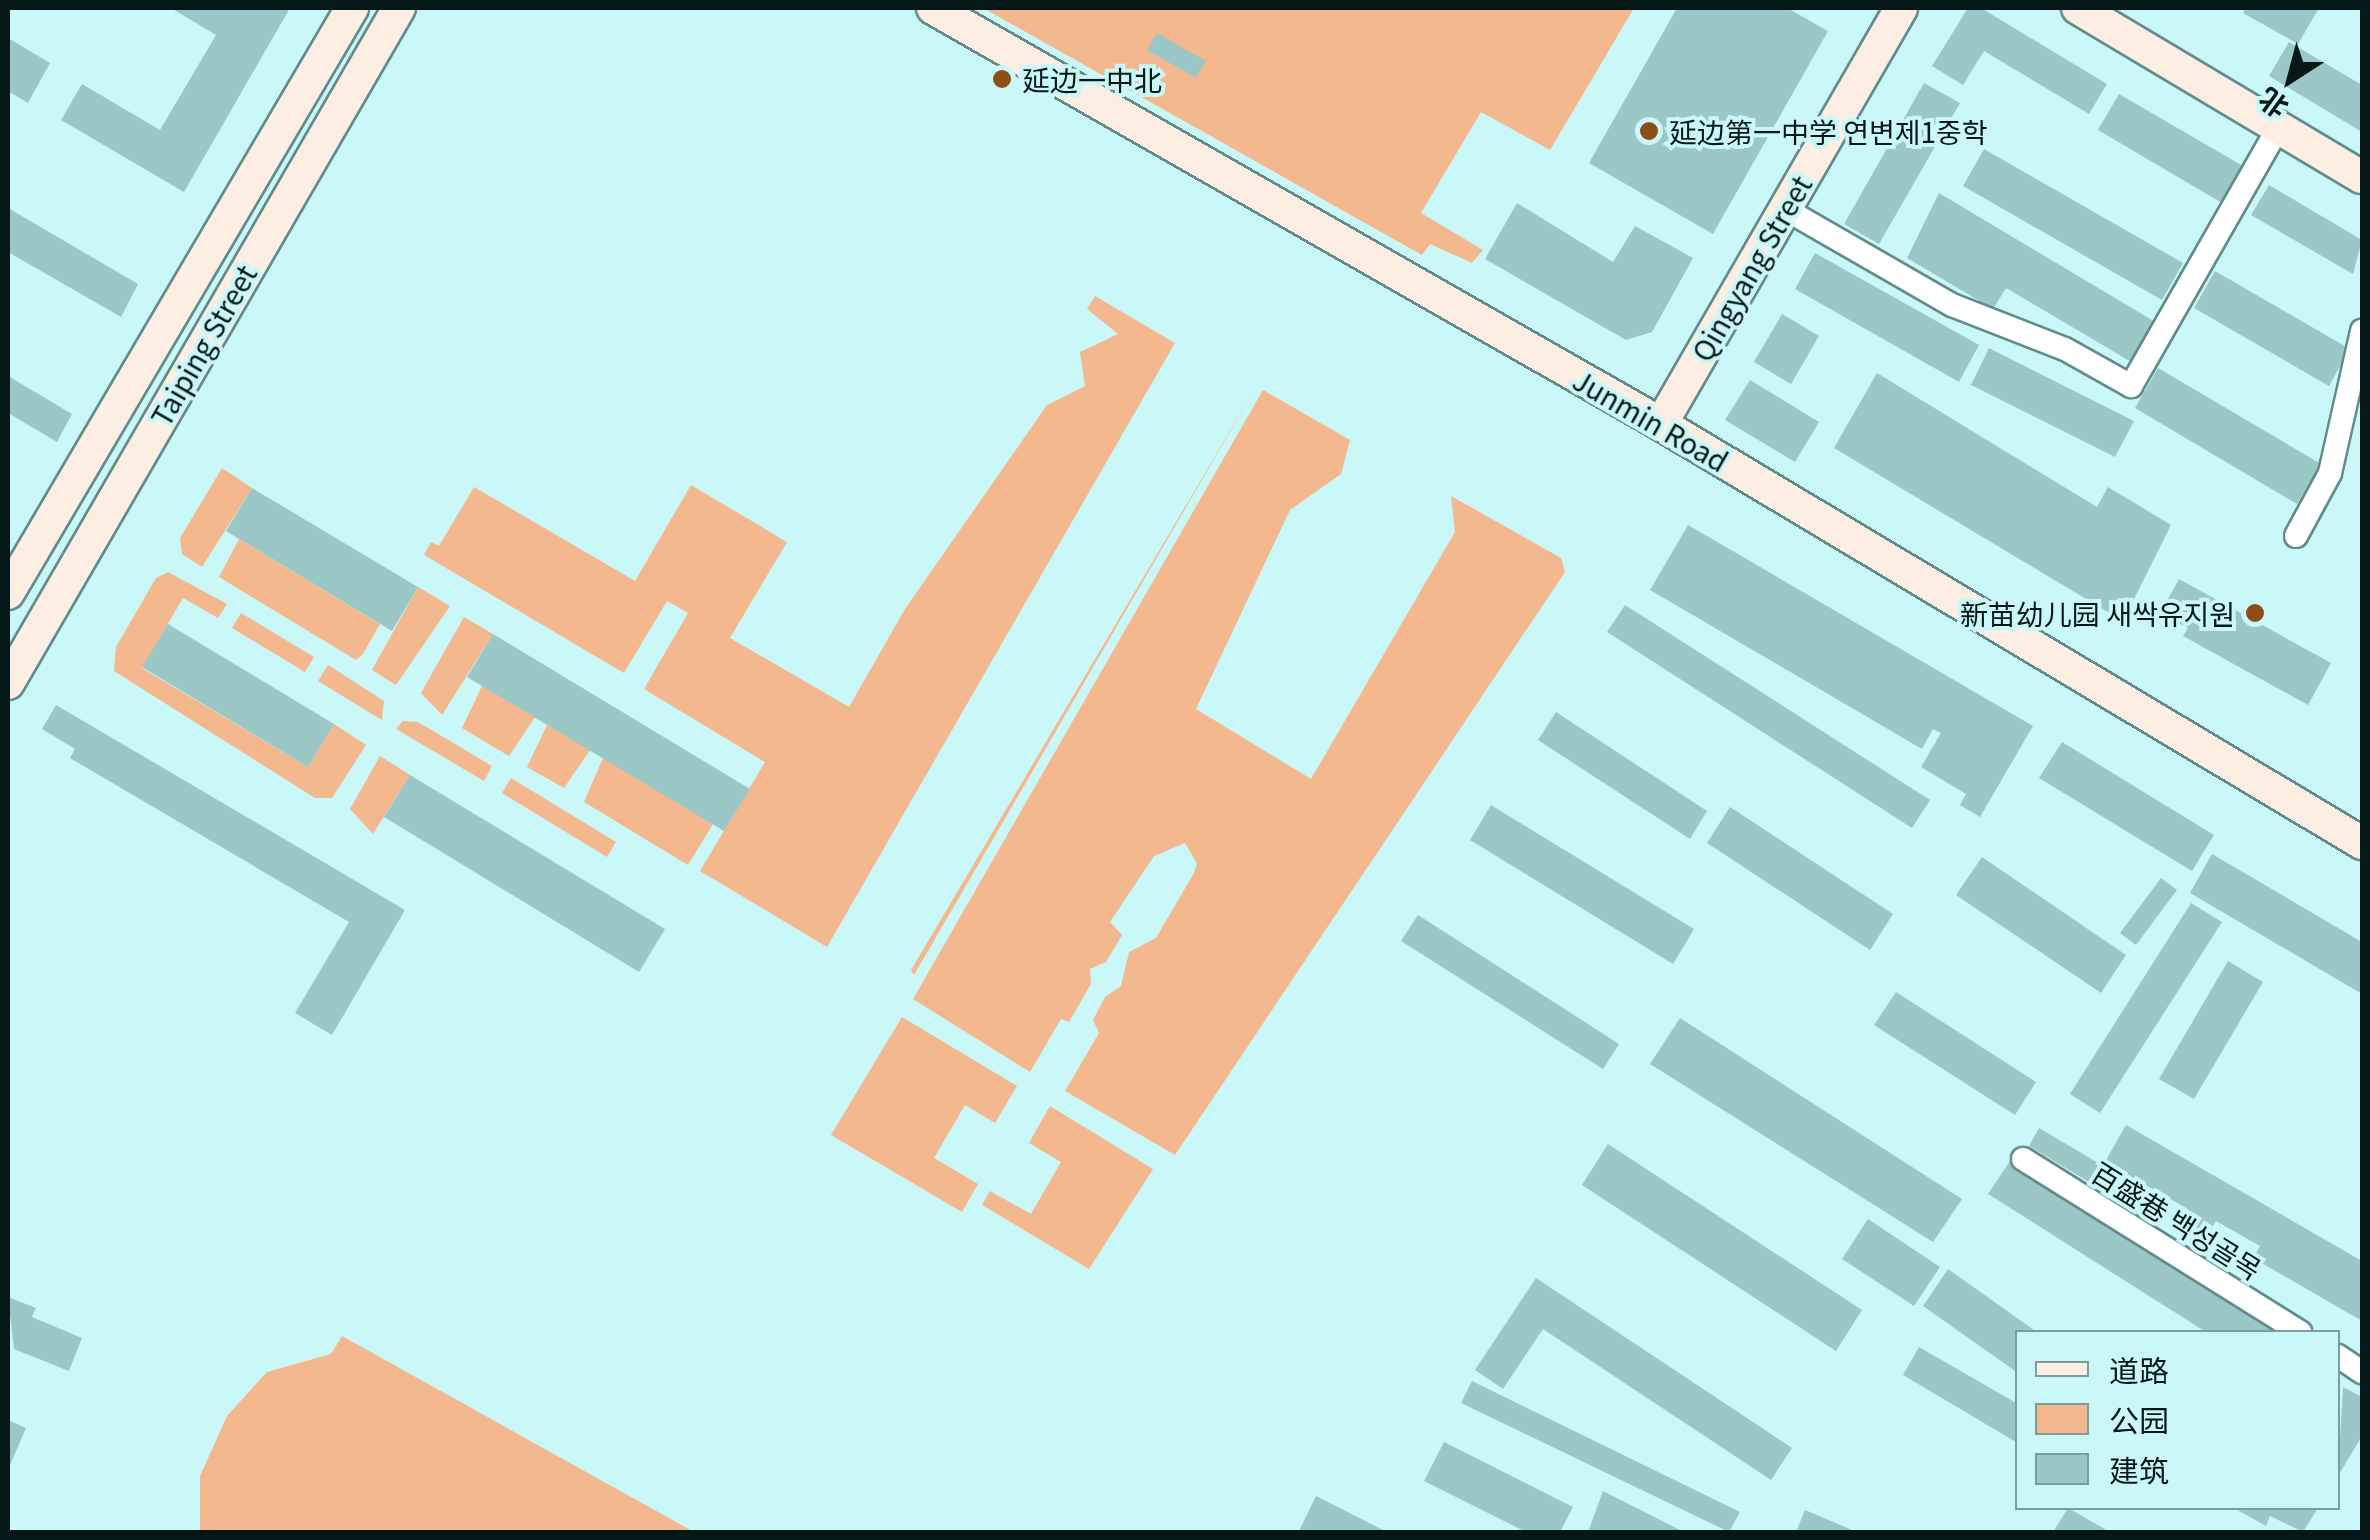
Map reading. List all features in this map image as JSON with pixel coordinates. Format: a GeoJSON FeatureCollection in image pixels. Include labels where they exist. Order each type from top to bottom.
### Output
{"type":"FeatureCollection","features":[{"type":"Feature","properties":{"kind":"street","name":"Taiping Street"},"geometry":{"type":"LineString","coordinates":[[8,593],[352,8]]}},
{"type":"Feature","properties":{"kind":"street","name":"Taiping Street"},"geometry":{"type":"LineString","coordinates":[[8,683],[398,8]]}},
{"type":"Feature","properties":{"kind":"street","name":"Junmin Road"},"geometry":{"type":"LineString","coordinates":[[933,8],[1661,424],[2362,842]]}},
{"type":"Feature","properties":{"kind":"street","name":"Qingyang Street"},"geometry":{"type":"LineString","coordinates":[[1661,424],[1901,8]]}},
{"type":"Feature","properties":{"kind":"street"},"geometry":{"type":"LineString","coordinates":[[2078,8],[2362,177]]}},
{"type":"Feature","properties":{"kind":"street"},"geometry":{"type":"LineString","coordinates":[[1785,209],[1967,312],[2065,349],[2131,386],[2279,127]]}},
{"type":"Feature","properties":{"kind":"street"},"geometry":{"type":"LineString","coordinates":[[2296,536],[2330,473],[2362,332]]}},
{"type":"Feature","properties":{"kind":"street","name":"百盛巷 백성골목"},"geometry":{"type":"LineString","coordinates":[[2023,1158],[2297,1330]]}},
{"type":"Feature","properties":{"kind":"street"},"geometry":{"type":"LineString","coordinates":[[2340,1357],[2362,1372]]}},
{"type":"Feature","properties":{"kind":"green space","name":"延边第一中学 연변제1중학"},"geometry":{"type":"Polygon","coordinates":[[[983,8],[1634,8],[1550,150],[1481,112],[1421,213],[1483,250],[1472,263],[1430,244],[1422,255],[983,8]]]}},
{"type":"Feature","properties":{"kind":"green space"},"geometry":{"type":"Polygon","coordinates":[[[1095,296],[1175,343],[827,947],[700,871],[765,762],[644,689],[688,613],[667,601],[624,673],[424,555],[431,542],[439,546],[474,487],[635,581],[691,485],[787,542],[730,638],[849,707],[905,609],[1047,405],[1085,386],[1080,352],[1118,334],[1087,309],[1095,296]]]}},
{"type":"Feature","properties":{"kind":"green space"},"geometry":{"type":"Polygon","coordinates":[[[1256,387],[914,975],[911,970],[1256,387]]]}},
{"type":"Feature","properties":{"kind":"green space"},"geometry":{"type":"Polygon","coordinates":[[[1263,390],[1350,440],[1341,474],[1290,510],[1196,709],[1311,779],[1455,532],[1451,496],[1561,558],[1565,572],[1175,1155],[1065,1091],[1099,1033],[1093,1020],[1105,997],[1121,986],[1129,952],[1156,938],[1194,873],[1197,863],[1185,843],[1154,856],[1110,922],[1122,935],[1106,962],[1090,969],[1091,984],[1069,1022],[1061,1019],[1030,1072],[913,999],[1263,390]]]}},
{"type":"Feature","properties":{"kind":"green space"},"geometry":{"type":"Polygon","coordinates":[[[222,468],[252,488],[202,567],[182,554],[180,538],[222,468]]]}},
{"type":"Feature","properties":{"kind":"green space"},"geometry":{"type":"Polygon","coordinates":[[[239,539],[380,624],[363,654],[356,660],[219,577],[239,539]]]}},
{"type":"Feature","properties":{"kind":"green space"},"geometry":{"type":"Polygon","coordinates":[[[168,572],[227,604],[218,618],[183,598],[142,668],[308,767],[334,724],[366,745],[332,798],[315,798],[114,671],[116,647],[156,578],[168,572]]]}},
{"type":"Feature","properties":{"kind":"green space"},"geometry":{"type":"Polygon","coordinates":[[[418,587],[450,606],[396,685],[372,670],[418,587]]]}},
{"type":"Feature","properties":{"kind":"green space"},"geometry":{"type":"Polygon","coordinates":[[[241,613],[314,657],[305,672],[232,628],[241,613]]]}},
{"type":"Feature","properties":{"kind":"green space"},"geometry":{"type":"Polygon","coordinates":[[[464,617],[493,634],[442,715],[421,693],[464,617]]]}},
{"type":"Feature","properties":{"kind":"green space"},"geometry":{"type":"Polygon","coordinates":[[[328,665],[384,701],[382,720],[318,681],[328,665]]]}},
{"type":"Feature","properties":{"kind":"green space"},"geometry":{"type":"Polygon","coordinates":[[[482,686],[535,717],[509,756],[462,728],[482,686]]]}},
{"type":"Feature","properties":{"kind":"green space"},"geometry":{"type":"Polygon","coordinates":[[[403,721],[418,722],[492,766],[484,781],[396,729],[403,721]]]}},
{"type":"Feature","properties":{"kind":"green space"},"geometry":{"type":"Polygon","coordinates":[[[547,725],[590,750],[564,788],[527,767],[547,725]]]}},
{"type":"Feature","properties":{"kind":"green space"},"geometry":{"type":"Polygon","coordinates":[[[380,756],[410,775],[373,834],[350,809],[380,756]]]}},
{"type":"Feature","properties":{"kind":"green space"},"geometry":{"type":"Polygon","coordinates":[[[603,758],[713,824],[688,865],[584,802],[603,758]]]}},
{"type":"Feature","properties":{"kind":"green space"},"geometry":{"type":"Polygon","coordinates":[[[511,778],[616,842],[607,857],[502,793],[511,778]]]}},
{"type":"Feature","properties":{"kind":"green space"},"geometry":{"type":"Polygon","coordinates":[[[902,1017],[1017,1086],[995,1123],[965,1105],[934,1158],[978,1184],[962,1212],[831,1135],[902,1017]]]}},
{"type":"Feature","properties":{"kind":"green space"},"geometry":{"type":"Polygon","coordinates":[[[1050,1106],[1153,1169],[1089,1269],[982,1205],[990,1191],[1031,1214],[1061,1162],[1029,1143],[1050,1106]]]}},
{"type":"Feature","properties":{"kind":"green space"},"geometry":{"type":"Polygon","coordinates":[[[342,1336],[694,1532],[200,1532],[200,1476],[227,1416],[267,1372],[331,1354],[342,1336]]]}},
{"type":"Feature","properties":{"kind":"building"},"geometry":{"type":"Polygon","coordinates":[[[171,8],[290,8],[184,192],[61,120],[82,84],[160,130],[216,35],[171,8]]]}},
{"type":"Feature","properties":{"kind":"building"},"geometry":{"type":"Polygon","coordinates":[[[1677,8],[1787,8],[1828,31],[1713,234],[1589,163],[1677,8]]]}},
{"type":"Feature","properties":{"kind":"building"},"geometry":{"type":"Polygon","coordinates":[[[1968,8],[1981,8],[2107,84],[2089,114],[1984,51],[1963,85],[1932,66],[1968,8]]]}},
{"type":"Feature","properties":{"kind":"building"},"geometry":{"type":"Polygon","coordinates":[[[2246,8],[2319,8],[2298,44],[2243,13],[2246,8]]]}},
{"type":"Feature","properties":{"kind":"building"},"geometry":{"type":"Polygon","coordinates":[[[1157,33],[1206,61],[1196,78],[1147,50],[1157,33]]]}},
{"type":"Feature","properties":{"kind":"building"},"geometry":{"type":"Polygon","coordinates":[[[8,38],[50,63],[28,103],[8,91],[8,38]]]}},
{"type":"Feature","properties":{"kind":"building"},"geometry":{"type":"Polygon","coordinates":[[[2289,42],[2362,85],[2362,132],[2269,76],[2289,42]]]}},
{"type":"Feature","properties":{"kind":"building"},"geometry":{"type":"Polygon","coordinates":[[[1924,83],[1960,103],[1879,244],[1844,224],[1924,83]]]}},
{"type":"Feature","properties":{"kind":"building"},"geometry":{"type":"Polygon","coordinates":[[[2119,94],[2248,169],[2227,206],[2098,130],[2119,94]]]}},
{"type":"Feature","properties":{"kind":"building"},"geometry":{"type":"Polygon","coordinates":[[[1984,149],[2183,263],[2162,300],[1963,186],[1984,149]]]}},
{"type":"Feature","properties":{"kind":"building"},"geometry":{"type":"Polygon","coordinates":[[[2269,185],[2362,240],[2353,274],[2251,215],[2269,185]]]}},
{"type":"Feature","properties":{"kind":"building"},"geometry":{"type":"Polygon","coordinates":[[[1939,193],[2157,323],[2133,363],[2006,288],[1993,309],[1907,258],[1939,193]]]}},
{"type":"Feature","properties":{"kind":"building"},"geometry":{"type":"Polygon","coordinates":[[[1517,203],[1613,262],[1635,226],[1693,258],[1652,332],[1626,340],[1485,259],[1517,203]]]}},
{"type":"Feature","properties":{"kind":"building"},"geometry":{"type":"Polygon","coordinates":[[[8,208],[138,284],[121,317],[8,252],[8,208]]]}},
{"type":"Feature","properties":{"kind":"building"},"geometry":{"type":"Polygon","coordinates":[[[1815,253],[1979,345],[1959,382],[1795,289],[1815,253]]]}},
{"type":"Feature","properties":{"kind":"building"},"geometry":{"type":"Polygon","coordinates":[[[2215,271],[2350,349],[2329,386],[2194,308],[2215,271]]]}},
{"type":"Feature","properties":{"kind":"building"},"geometry":{"type":"Polygon","coordinates":[[[1782,314],[1819,336],[1791,384],[1754,362],[1782,314]]]}},
{"type":"Feature","properties":{"kind":"building"},"geometry":{"type":"Polygon","coordinates":[[[1989,348],[2134,421],[2115,457],[1971,385],[1989,348]]]}},
{"type":"Feature","properties":{"kind":"building"},"geometry":{"type":"Polygon","coordinates":[[[2158,368],[2321,464],[2297,504],[2135,408],[2158,368]]]}},
{"type":"Feature","properties":{"kind":"building"},"geometry":{"type":"Polygon","coordinates":[[[1877,373],[2097,507],[2108,487],[2171,525],[2123,621],[1834,448],[1877,373]]]}},
{"type":"Feature","properties":{"kind":"building"},"geometry":{"type":"Polygon","coordinates":[[[8,376],[72,414],[57,442],[8,413],[8,376]]]}},
{"type":"Feature","properties":{"kind":"building"},"geometry":{"type":"Polygon","coordinates":[[[1750,380],[1819,422],[1795,462],[1725,420],[1750,380]]]}},
{"type":"Feature","properties":{"kind":"building"},"geometry":{"type":"Polygon","coordinates":[[[252,488],[418,587],[392,631],[226,531],[252,488]]]}},
{"type":"Feature","properties":{"kind":"building"},"geometry":{"type":"Polygon","coordinates":[[[1688,525],[2033,726],[1980,817],[1960,805],[1966,794],[1921,767],[1941,733],[1933,729],[1922,749],[1650,590],[1688,525]]]}},
{"type":"Feature","properties":{"kind":"building"},"geometry":{"type":"Polygon","coordinates":[[[2179,579],[2331,663],[2308,705],[2183,636],[2188,628],[2160,613],[2179,579]]]}},
{"type":"Feature","properties":{"kind":"building"},"geometry":{"type":"Polygon","coordinates":[[[1625,605],[1930,800],[1912,828],[1607,632],[1625,605]]]}},
{"type":"Feature","properties":{"kind":"building"},"geometry":{"type":"Polygon","coordinates":[[[168,624],[334,724],[308,767],[142,667],[168,624]]]}},
{"type":"Feature","properties":{"kind":"building"},"geometry":{"type":"Polygon","coordinates":[[[493,634],[750,789],[724,831],[467,677],[493,634]]]}},
{"type":"Feature","properties":{"kind":"building"},"geometry":{"type":"Polygon","coordinates":[[[56,705],[405,910],[332,1035],[295,1013],[349,922],[70,758],[75,749],[42,729],[56,705]]]}},
{"type":"Feature","properties":{"kind":"building"},"geometry":{"type":"Polygon","coordinates":[[[1556,712],[1707,811],[1690,839],[1538,740],[1556,712]]]}},
{"type":"Feature","properties":{"kind":"building"},"geometry":{"type":"Polygon","coordinates":[[[2062,742],[2214,835],[2192,871],[2039,778],[2062,742]]]}},
{"type":"Feature","properties":{"kind":"building"},"geometry":{"type":"Polygon","coordinates":[[[410,775],[665,929],[639,972],[384,817],[410,775]]]}},
{"type":"Feature","properties":{"kind":"building"},"geometry":{"type":"Polygon","coordinates":[[[1491,805],[1694,929],[1673,964],[1470,840],[1491,805]]]}},
{"type":"Feature","properties":{"kind":"building"},"geometry":{"type":"Polygon","coordinates":[[[1730,807],[1893,914],[1870,950],[1707,843],[1730,807]]]}},
{"type":"Feature","properties":{"kind":"building"},"geometry":{"type":"Polygon","coordinates":[[[2212,854],[2362,942],[2362,994],[2190,893],[2212,854]]]}},
{"type":"Feature","properties":{"kind":"building"},"geometry":{"type":"Polygon","coordinates":[[[1982,857],[2126,955],[2101,993],[1956,895],[1982,857]]]}},
{"type":"Feature","properties":{"kind":"building"},"geometry":{"type":"Polygon","coordinates":[[[2161,878],[2177,890],[2136,945],[2120,933],[2161,878]]]}},
{"type":"Feature","properties":{"kind":"building"},"geometry":{"type":"Polygon","coordinates":[[[2191,903],[2222,922],[2100,1113],[2070,1094],[2191,903]]]}},
{"type":"Feature","properties":{"kind":"building"},"geometry":{"type":"Polygon","coordinates":[[[1418,915],[1619,1044],[1603,1069],[1401,941],[1418,915]]]}},
{"type":"Feature","properties":{"kind":"building"},"geometry":{"type":"Polygon","coordinates":[[[2228,961],[2263,982],[2194,1099],[2159,1079],[2228,961]]]}},
{"type":"Feature","properties":{"kind":"building"},"geometry":{"type":"Polygon","coordinates":[[[1896,992],[2036,1082],[2015,1115],[1874,1025],[1896,992]]]}},
{"type":"Feature","properties":{"kind":"building"},"geometry":{"type":"Polygon","coordinates":[[[1680,1018],[1962,1199],[1933,1242],[1650,1064],[1680,1018]]]}},
{"type":"Feature","properties":{"kind":"building"},"geometry":{"type":"Polygon","coordinates":[[[2126,1125],[2362,1261],[2362,1321],[2253,1258],[2260,1246],[2216,1221],[2207,1235],[2182,1221],[2188,1209],[2105,1162],[2126,1125]]]}},
{"type":"Feature","properties":{"kind":"building"},"geometry":{"type":"Polygon","coordinates":[[[2039,1128],[2100,1164],[2089,1182],[2029,1146],[2039,1128]]]}},
{"type":"Feature","properties":{"kind":"building"},"geometry":{"type":"Polygon","coordinates":[[[1608,1144],[1862,1310],[1836,1351],[1582,1185],[1608,1144]]]}},
{"type":"Feature","properties":{"kind":"building"},"geometry":{"type":"Polygon","coordinates":[[[2012,1158],[2282,1330],[2203,1330],[1988,1194],[2012,1158]]]}},
{"type":"Feature","properties":{"kind":"building"},"geometry":{"type":"Polygon","coordinates":[[[1868,1219],[1940,1267],[1914,1306],[1842,1259],[1868,1219]]]}},
{"type":"Feature","properties":{"kind":"building"},"geometry":{"type":"Polygon","coordinates":[[[1948,1269],[2034,1330],[2015,1330],[2015,1371],[1923,1306],[1948,1269]]]}},
{"type":"Feature","properties":{"kind":"building"},"geometry":{"type":"Polygon","coordinates":[[[1536,1278],[1792,1448],[1771,1480],[1543,1329],[1503,1389],[1475,1370],[1536,1278]]]}},
{"type":"Feature","properties":{"kind":"building"},"geometry":{"type":"Polygon","coordinates":[[[8,1297],[36,1308],[32,1317],[82,1338],[69,1371],[14,1349],[8,1297]]]}},
{"type":"Feature","properties":{"kind":"building"},"geometry":{"type":"Polygon","coordinates":[[[1919,1347],[2015,1402],[2015,1441],[1903,1375],[1919,1347]]]}},
{"type":"Feature","properties":{"kind":"building"},"geometry":{"type":"Polygon","coordinates":[[[1472,1381],[1740,1512],[1729,1532],[1461,1403],[1472,1381]]]}},
{"type":"Feature","properties":{"kind":"building"},"geometry":{"type":"Polygon","coordinates":[[[2343,1387],[2362,1397],[2362,1436],[2340,1473],[2343,1387]]]}},
{"type":"Feature","properties":{"kind":"building"},"geometry":{"type":"Polygon","coordinates":[[[8,1420],[26,1428],[8,1470],[8,1420]]]}},
{"type":"Feature","properties":{"kind":"building"},"geometry":{"type":"Polygon","coordinates":[[[1444,1442],[1573,1507],[1560,1532],[1526,1532],[1424,1481],[1444,1442]]]}},
{"type":"Feature","properties":{"kind":"building"},"geometry":{"type":"Polygon","coordinates":[[[1603,1491],[1684,1532],[1588,1532],[1603,1491]]]}},
{"type":"Feature","properties":{"kind":"building"},"geometry":{"type":"Polygon","coordinates":[[[1316,1496],[1387,1532],[1299,1531],[1316,1496]]]}},
{"type":"Feature","properties":{"kind":"building"},"geometry":{"type":"Polygon","coordinates":[[[1805,1510],[1857,1532],[1796,1532],[1805,1510]]]}},
{"type":"Feature","properties":{"kind":"building"},"geometry":{"type":"Polygon","coordinates":[[[2067,1510],[2072,1510],[2110,1532],[2053,1532],[2067,1510]]]}},
{"type":"Feature","properties":{"kind":"building"},"geometry":{"type":"Polygon","coordinates":[[[2238,1510],[2317,1510],[2303,1532],[2270,1516],[2266,1526],[2238,1510]]]}},
{"type":"Feature","properties":{"kind":"place","name":"延边一中北"},"geometry":{"type":"Point","coordinates":[1002,79]}},
{"type":"Feature","properties":{"kind":"place","name":"延边第一中学 연변제1중학"},"geometry":{"type":"Point","coordinates":[1649,131]}},
{"type":"Feature","properties":{"kind":"place","name":"新苗幼儿园 새싹유지원"},"geometry":{"type":"Point","coordinates":[2255,613]}}]}
